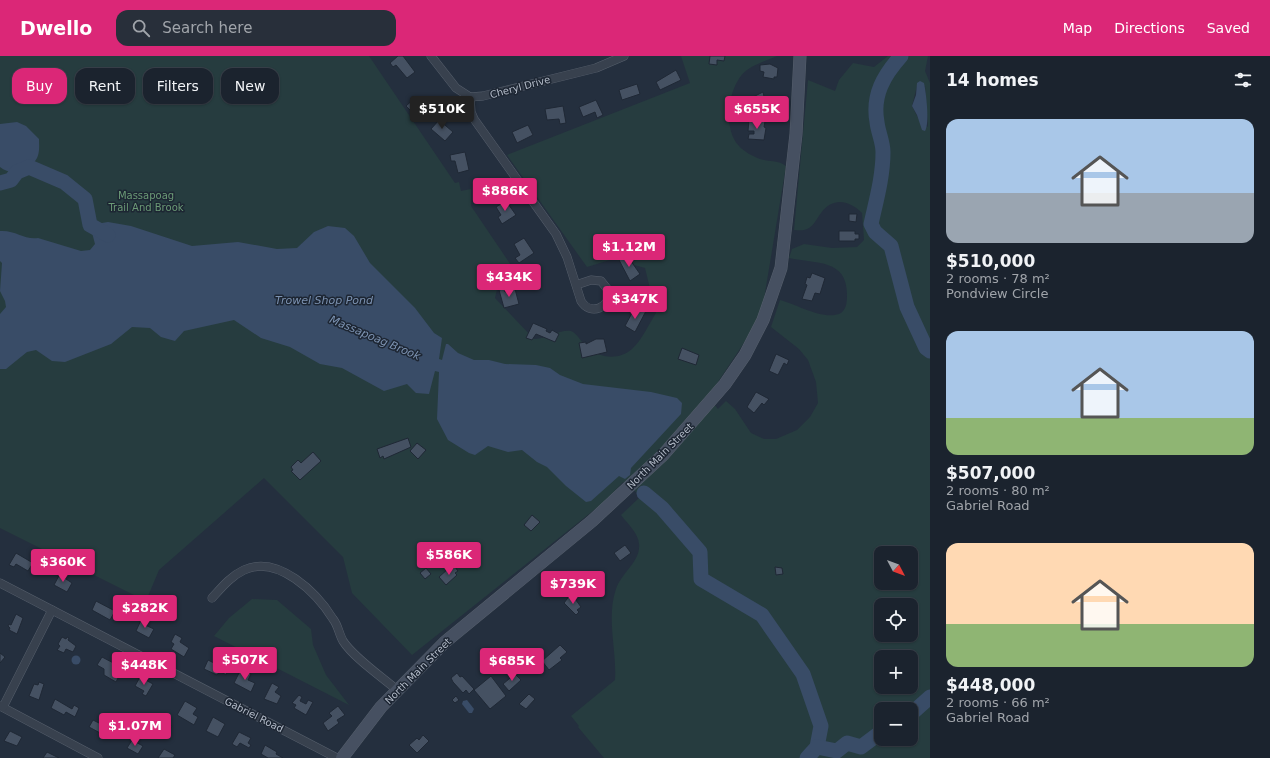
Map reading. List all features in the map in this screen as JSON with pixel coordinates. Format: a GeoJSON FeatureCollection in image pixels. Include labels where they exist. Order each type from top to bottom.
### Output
{"type":"FeatureCollection","features":[{"type":"Feature","properties":{"kind":"main road","name":"North Main Street"},"geometry":{"type":"LineString","coordinates":[[342,758],[381,707],[444,642],[592,521],[663,455],[711,401],[745,355],[763,320],[781,268],[796,134],[800,56]]}},
{"type":"Feature","properties":{"kind":"street"},"geometry":{"type":"LineString","coordinates":[[431,56],[456,88],[470,97],[471,112],[474,119],[556,234],[567,257],[576,285]]}},
{"type":"Feature","properties":{"kind":"street","name":"Cheryl Drive"},"geometry":{"type":"LineString","coordinates":[[470,97],[483,96],[596,68],[622,57]]}},
{"type":"Feature","properties":{"kind":"street"},"geometry":{"type":"LineString","coordinates":[[212,598],[226,582],[245,570],[264,565],[284,572],[320,600],[334,620],[344,641],[397,690]]}},
{"type":"Feature","properties":{"kind":"street","name":"Gabriel Road"},"geometry":{"type":"LineString","coordinates":[[0,583],[337,758]]}},
{"type":"Feature","properties":{"kind":"street"},"geometry":{"type":"LineString","coordinates":[[52,610],[1,707],[98,758]]}},
{"type":"Feature","properties":{"kind":"green space","name":"Massapoag Trail And Brook"},"geometry":{"type":"Polygon","coordinates":[[[0,56],[369,56],[455,183],[459,182],[461,191],[471,189],[471,206],[517,274],[498,285],[495,298],[534,339],[569,331],[573,332],[585,346],[594,353],[611,357],[622,355],[632,349],[642,337],[656,313],[645,268],[613,259],[587,267],[507,155],[690,83],[681,56],[777,56],[747,70],[735,85],[732,96],[729,118],[730,129],[739,146],[746,152],[758,158],[780,163],[786,166],[761,317],[708,397],[718,409],[726,401],[735,409],[751,433],[764,439],[776,439],[797,430],[810,417],[818,403],[816,382],[808,360],[799,349],[771,327],[780,300],[809,311],[825,315],[841,313],[846,306],[847,301],[846,284],[842,275],[836,269],[829,265],[789,258],[792,249],[804,244],[832,248],[857,247],[864,240],[862,213],[852,205],[841,202],[831,204],[826,208],[809,228],[804,230],[794,230],[808,80],[835,91],[839,80],[853,63],[874,67],[888,56],[928,56],[925,71],[930,83],[930,758],[604,758],[578,727],[579,726],[571,716],[615,680],[612,623],[613,600],[619,583],[634,561],[639,550],[637,536],[621,515],[641,496],[623,482],[604,502],[412,655],[352,593],[343,557],[264,478],[159,570],[146,601],[0,528],[0,56]],[[917,86],[912,106],[920,122],[928,127],[925,86],[917,86]]]}},
{"type":"Feature","properties":{"kind":"green space"},"geometry":{"type":"Polygon","coordinates":[[[252,599],[277,600],[311,629],[313,645],[326,675],[349,705],[214,636],[229,618],[252,599]]]}},
{"type":"Feature","properties":{"kind":"water"},"geometry":{"type":"Polygon","coordinates":[[[920,81],[924,83],[927,100],[927,122],[925,131],[922,130],[912,106],[916,95],[917,83],[920,81]]]}},
{"type":"Feature","properties":{"kind":"water"},"geometry":{"type":"Polygon","coordinates":[[[17,122],[26,126],[39,139],[39,151],[34,163],[30,166],[20,171],[10,172],[0,167],[0,124],[17,122]]]}},
{"type":"Feature","properties":{"kind":"water","name":"Trowel Shop Pond"},"geometry":{"type":"Polygon","coordinates":[[[108,222],[131,226],[192,246],[238,242],[277,249],[297,248],[314,232],[328,226],[345,228],[354,236],[370,263],[415,308],[434,333],[442,338],[439,359],[442,360],[446,344],[448,344],[458,353],[474,360],[489,360],[505,364],[536,365],[550,368],[560,375],[583,384],[651,392],[677,398],[682,403],[681,414],[631,468],[630,475],[625,479],[619,476],[591,501],[586,502],[566,486],[547,467],[537,462],[522,450],[508,452],[488,446],[475,455],[448,440],[437,419],[439,372],[435,371],[429,394],[416,393],[407,384],[384,391],[342,368],[320,364],[290,347],[261,338],[234,320],[184,331],[175,341],[161,337],[150,328],[132,327],[111,344],[65,362],[52,361],[36,350],[27,352],[6,369],[0,369],[0,314],[6,307],[0,291],[2,263],[0,261],[0,231],[11,232],[28,238],[38,238],[81,251],[90,250],[95,244],[90,225],[108,222]]]}},
{"type":"Feature","properties":{"kind":"water"},"geometry":{"type":"Polygon","coordinates":[[[76,655],[81,660],[76,665],[71,660],[76,655]]]}},
{"type":"Feature","properties":{"kind":"water"},"geometry":{"type":"Polygon","coordinates":[[[467,700],[474,709],[472,713],[469,713],[462,704],[463,701],[467,700]]]}},
{"type":"Feature","properties":{"kind":"building"},"geometry":{"type":"Polygon","coordinates":[[[398,56],[403,56],[415,72],[407,78],[396,65],[393,67],[390,63],[398,56]]]}},
{"type":"Feature","properties":{"kind":"building"},"geometry":{"type":"Polygon","coordinates":[[[710,56],[725,56],[724,61],[717,60],[717,65],[709,64],[710,56]]]}},
{"type":"Feature","properties":{"kind":"building"},"geometry":{"type":"Polygon","coordinates":[[[770,64],[778,68],[777,77],[774,77],[774,79],[763,77],[764,72],[760,71],[760,65],[770,64]]]}},
{"type":"Feature","properties":{"kind":"building"},"geometry":{"type":"Polygon","coordinates":[[[676,70],[681,80],[660,90],[656,82],[676,70]]]}},
{"type":"Feature","properties":{"kind":"building"},"geometry":{"type":"Polygon","coordinates":[[[637,84],[640,94],[622,100],[619,90],[637,84]]]}},
{"type":"Feature","properties":{"kind":"building"},"geometry":{"type":"Polygon","coordinates":[[[763,92],[765,101],[750,103],[749,99],[763,92]]]}},
{"type":"Feature","properties":{"kind":"building"},"geometry":{"type":"Polygon","coordinates":[[[416,97],[428,112],[421,118],[412,108],[410,110],[406,106],[416,97]]]}},
{"type":"Feature","properties":{"kind":"building"},"geometry":{"type":"Polygon","coordinates":[[[596,100],[603,115],[597,118],[595,112],[583,117],[579,107],[596,100]]]}},
{"type":"Feature","properties":{"kind":"building"},"geometry":{"type":"Polygon","coordinates":[[[563,106],[566,123],[560,124],[559,119],[547,120],[545,109],[563,106]]]}},
{"type":"Feature","properties":{"kind":"building"},"geometry":{"type":"Polygon","coordinates":[[[439,120],[453,132],[445,141],[431,129],[439,120]]]}},
{"type":"Feature","properties":{"kind":"building"},"geometry":{"type":"Polygon","coordinates":[[[749,120],[765,121],[764,127],[766,128],[764,140],[748,139],[749,134],[754,134],[754,131],[748,131],[749,120]]]}},
{"type":"Feature","properties":{"kind":"building"},"geometry":{"type":"Polygon","coordinates":[[[528,125],[533,135],[517,143],[512,132],[528,125]]]}},
{"type":"Feature","properties":{"kind":"building"},"geometry":{"type":"Polygon","coordinates":[[[465,152],[469,170],[458,173],[455,161],[451,161],[450,155],[465,152]]]}},
{"type":"Feature","properties":{"kind":"building"},"geometry":{"type":"Polygon","coordinates":[[[506,201],[516,215],[502,224],[498,217],[501,215],[496,207],[506,201]]]}},
{"type":"Feature","properties":{"kind":"building"},"geometry":{"type":"Polygon","coordinates":[[[849,214],[857,214],[856,222],[849,221],[849,214]]]}},
{"type":"Feature","properties":{"kind":"building"},"geometry":{"type":"Polygon","coordinates":[[[839,231],[855,231],[855,234],[859,234],[859,239],[855,239],[855,241],[839,241],[839,231]]]}},
{"type":"Feature","properties":{"kind":"building"},"geometry":{"type":"Polygon","coordinates":[[[524,238],[534,253],[519,263],[515,258],[520,255],[514,244],[524,238]]]}},
{"type":"Feature","properties":{"kind":"building"},"geometry":{"type":"Polygon","coordinates":[[[626,254],[640,274],[630,281],[619,260],[626,254]]]}},
{"type":"Feature","properties":{"kind":"building"},"geometry":{"type":"Polygon","coordinates":[[[812,273],[825,278],[820,294],[815,293],[812,301],[802,299],[807,285],[805,284],[807,277],[810,278],[812,273]]]}},
{"type":"Feature","properties":{"kind":"building"},"geometry":{"type":"Polygon","coordinates":[[[504,289],[505,292],[515,289],[519,304],[504,308],[499,290],[504,289]]]}},
{"type":"Feature","properties":{"kind":"building"},"geometry":{"type":"Polygon","coordinates":[[[640,308],[646,311],[635,332],[625,326],[633,311],[637,313],[640,308]]]}},
{"type":"Feature","properties":{"kind":"building"},"geometry":{"type":"Polygon","coordinates":[[[533,323],[547,329],[546,331],[550,333],[552,330],[559,334],[555,342],[536,334],[532,340],[526,338],[533,323]]]}},
{"type":"Feature","properties":{"kind":"building"},"geometry":{"type":"Polygon","coordinates":[[[596,339],[604,339],[607,352],[582,358],[579,343],[586,342],[586,344],[596,339]]]}},
{"type":"Feature","properties":{"kind":"building"},"geometry":{"type":"Polygon","coordinates":[[[682,348],[699,355],[696,365],[678,359],[682,348]]]}},
{"type":"Feature","properties":{"kind":"building"},"geometry":{"type":"Polygon","coordinates":[[[776,354],[789,360],[787,365],[784,363],[778,375],[769,371],[776,354]]]}},
{"type":"Feature","properties":{"kind":"building"},"geometry":{"type":"Polygon","coordinates":[[[756,392],[769,399],[764,405],[762,403],[754,413],[747,407],[756,392]]]}},
{"type":"Feature","properties":{"kind":"building"},"geometry":{"type":"Polygon","coordinates":[[[408,438],[411,447],[384,459],[383,456],[380,458],[377,449],[408,438]]]}},
{"type":"Feature","properties":{"kind":"building"},"geometry":{"type":"Polygon","coordinates":[[[417,443],[426,450],[418,459],[410,451],[417,443]]]}},
{"type":"Feature","properties":{"kind":"building"},"geometry":{"type":"Polygon","coordinates":[[[313,452],[321,461],[300,480],[291,471],[293,470],[291,467],[298,460],[301,463],[313,452]]]}},
{"type":"Feature","properties":{"kind":"building"},"geometry":{"type":"Polygon","coordinates":[[[532,515],[540,522],[531,531],[524,525],[532,515]]]}},
{"type":"Feature","properties":{"kind":"building"},"geometry":{"type":"Polygon","coordinates":[[[625,545],[631,553],[620,561],[614,553],[625,545]]]}},
{"type":"Feature","properties":{"kind":"building"},"geometry":{"type":"Polygon","coordinates":[[[16,553],[33,563],[28,571],[16,564],[14,567],[9,565],[16,553]]]}},
{"type":"Feature","properties":{"kind":"building"},"geometry":{"type":"Polygon","coordinates":[[[455,567],[458,571],[455,573],[457,575],[446,585],[439,577],[449,568],[451,570],[455,567]]]}},
{"type":"Feature","properties":{"kind":"building"},"geometry":{"type":"Polygon","coordinates":[[[775,567],[782,568],[783,574],[776,575],[775,567]]]}},
{"type":"Feature","properties":{"kind":"building"},"geometry":{"type":"Polygon","coordinates":[[[426,568],[431,574],[425,579],[420,573],[426,568]]]}},
{"type":"Feature","properties":{"kind":"building"},"geometry":{"type":"Polygon","coordinates":[[[61,572],[65,574],[63,577],[72,583],[67,592],[54,585],[61,572]]]}},
{"type":"Feature","properties":{"kind":"building"},"geometry":{"type":"Polygon","coordinates":[[[570,595],[571,597],[573,596],[581,607],[577,610],[579,612],[576,615],[564,603],[570,595]]]}},
{"type":"Feature","properties":{"kind":"building"},"geometry":{"type":"Polygon","coordinates":[[[96,601],[115,611],[110,620],[92,610],[96,601]]]}},
{"type":"Feature","properties":{"kind":"building"},"geometry":{"type":"Polygon","coordinates":[[[150,606],[154,609],[152,613],[147,610],[150,606]]]}},
{"type":"Feature","properties":{"kind":"building"},"geometry":{"type":"Polygon","coordinates":[[[16,614],[23,618],[17,634],[9,630],[10,628],[8,626],[9,624],[11,625],[16,614]]]}},
{"type":"Feature","properties":{"kind":"building"},"geometry":{"type":"Polygon","coordinates":[[[142,618],[147,620],[145,625],[154,629],[149,638],[136,631],[142,618]]]}},
{"type":"Feature","properties":{"kind":"building"},"geometry":{"type":"Polygon","coordinates":[[[175,634],[182,638],[180,642],[189,648],[184,657],[171,649],[174,644],[171,642],[175,634]]]}},
{"type":"Feature","properties":{"kind":"building"},"geometry":{"type":"Polygon","coordinates":[[[62,637],[66,639],[67,637],[69,638],[68,640],[76,646],[73,652],[66,649],[64,653],[57,650],[60,646],[58,644],[62,637]]]}},
{"type":"Feature","properties":{"kind":"building"},"geometry":{"type":"Polygon","coordinates":[[[560,645],[567,652],[560,658],[562,660],[549,670],[542,661],[560,645]]]}},
{"type":"Feature","properties":{"kind":"building"},"geometry":{"type":"Polygon","coordinates":[[[0,653],[5,657],[0,663],[0,653]]]}},
{"type":"Feature","properties":{"kind":"building"},"geometry":{"type":"Polygon","coordinates":[[[102,657],[123,668],[116,682],[104,675],[104,669],[97,665],[102,657]]]}},
{"type":"Feature","properties":{"kind":"building"},"geometry":{"type":"Polygon","coordinates":[[[208,660],[224,668],[225,666],[229,668],[226,675],[220,671],[217,675],[204,669],[208,660]]]}},
{"type":"Feature","properties":{"kind":"building"},"geometry":{"type":"Polygon","coordinates":[[[241,669],[251,674],[248,680],[255,683],[251,692],[234,683],[241,669]]]}},
{"type":"Feature","properties":{"kind":"building"},"geometry":{"type":"Polygon","coordinates":[[[457,673],[460,677],[462,676],[474,689],[469,694],[466,690],[463,693],[453,682],[451,678],[457,673]]]}},
{"type":"Feature","properties":{"kind":"building"},"geometry":{"type":"Polygon","coordinates":[[[515,674],[521,680],[509,691],[503,684],[515,674]]]}},
{"type":"Feature","properties":{"kind":"building"},"geometry":{"type":"Polygon","coordinates":[[[491,676],[506,696],[490,709],[474,690],[491,676]]]}},
{"type":"Feature","properties":{"kind":"building"},"geometry":{"type":"Polygon","coordinates":[[[140,677],[153,684],[146,696],[142,694],[144,691],[135,686],[140,677]]]}},
{"type":"Feature","properties":{"kind":"building"},"geometry":{"type":"Polygon","coordinates":[[[39,682],[44,684],[39,700],[29,696],[34,684],[38,685],[39,682]]]}},
{"type":"Feature","properties":{"kind":"building"},"geometry":{"type":"Polygon","coordinates":[[[272,683],[279,687],[275,692],[281,696],[277,704],[264,699],[272,683]]]}},
{"type":"Feature","properties":{"kind":"building"},"geometry":{"type":"Polygon","coordinates":[[[529,694],[535,699],[526,709],[519,704],[529,694]]]}},
{"type":"Feature","properties":{"kind":"building"},"geometry":{"type":"Polygon","coordinates":[[[299,695],[302,697],[300,701],[306,704],[308,700],[313,702],[306,715],[294,708],[296,705],[292,703],[299,695]]]}},
{"type":"Feature","properties":{"kind":"building"},"geometry":{"type":"Polygon","coordinates":[[[456,696],[459,700],[455,703],[452,700],[456,696]]]}},
{"type":"Feature","properties":{"kind":"building"},"geometry":{"type":"Polygon","coordinates":[[[55,699],[72,709],[74,705],[79,708],[75,717],[66,712],[64,715],[51,708],[55,699]]]}},
{"type":"Feature","properties":{"kind":"building"},"geometry":{"type":"Polygon","coordinates":[[[185,701],[197,708],[193,714],[198,717],[194,725],[177,715],[185,701]]]}},
{"type":"Feature","properties":{"kind":"building"},"geometry":{"type":"Polygon","coordinates":[[[338,706],[345,715],[337,720],[339,723],[328,731],[323,723],[332,716],[329,713],[338,706]]]}},
{"type":"Feature","properties":{"kind":"building"},"geometry":{"type":"Polygon","coordinates":[[[213,717],[225,724],[218,737],[206,731],[213,717]]]}},
{"type":"Feature","properties":{"kind":"building"},"geometry":{"type":"Polygon","coordinates":[[[103,719],[108,722],[102,734],[89,727],[93,720],[99,723],[103,719]]]}},
{"type":"Feature","properties":{"kind":"building"},"geometry":{"type":"Polygon","coordinates":[[[166,724],[172,726],[170,730],[164,728],[166,724]]]}},
{"type":"Feature","properties":{"kind":"building"},"geometry":{"type":"Polygon","coordinates":[[[10,731],[22,737],[17,746],[4,741],[10,731]]]}},
{"type":"Feature","properties":{"kind":"building"},"geometry":{"type":"Polygon","coordinates":[[[239,732],[251,738],[248,743],[251,745],[249,748],[240,743],[237,747],[232,744],[239,732]]]}},
{"type":"Feature","properties":{"kind":"building"},"geometry":{"type":"Polygon","coordinates":[[[423,735],[429,741],[417,753],[409,745],[417,738],[419,740],[423,735]]]}},
{"type":"Feature","properties":{"kind":"building"},"geometry":{"type":"Polygon","coordinates":[[[132,740],[143,746],[138,754],[127,748],[132,740]]]}},
{"type":"Feature","properties":{"kind":"building"},"geometry":{"type":"Polygon","coordinates":[[[265,745],[277,752],[276,754],[283,758],[268,758],[261,754],[265,745]]]}},
{"type":"Feature","properties":{"kind":"building"},"geometry":{"type":"Polygon","coordinates":[[[164,749],[175,755],[173,758],[158,758],[164,749]]]}},
{"type":"Feature","properties":{"kind":"building"},"geometry":{"type":"Polygon","coordinates":[[[47,752],[59,758],[43,758],[47,752]]]}},
{"type":"Feature","properties":{"kind":"waterway"},"geometry":{"type":"LineString","coordinates":[[901,56],[885,78],[876,103],[877,122],[883,148],[883,161],[879,189],[871,224],[875,232],[891,246],[907,307],[926,348],[930,351]]}},
{"type":"Feature","properties":{"kind":"waterway","name":"Massapoag Brook"},"geometry":{"type":"LineString","coordinates":[[0,183],[11,180],[17,172],[29,167],[64,182],[85,199],[90,225],[108,235]]}},
{"type":"Feature","properties":{"kind":"waterway","name":"Massapoag Brook"},"geometry":{"type":"LineString","coordinates":[[644,493],[662,508],[700,552],[701,579],[762,615],[803,674],[821,726],[817,747],[807,758]]}},
{"type":"Feature","properties":{"kind":"waterway"},"geometry":{"type":"LineString","coordinates":[[918,708],[930,697]]}},
{"type":"Feature","properties":{"kind":"waterway"},"geometry":{"type":"LineString","coordinates":[[817,747],[837,751],[847,743],[861,747],[874,737]]}}]}
